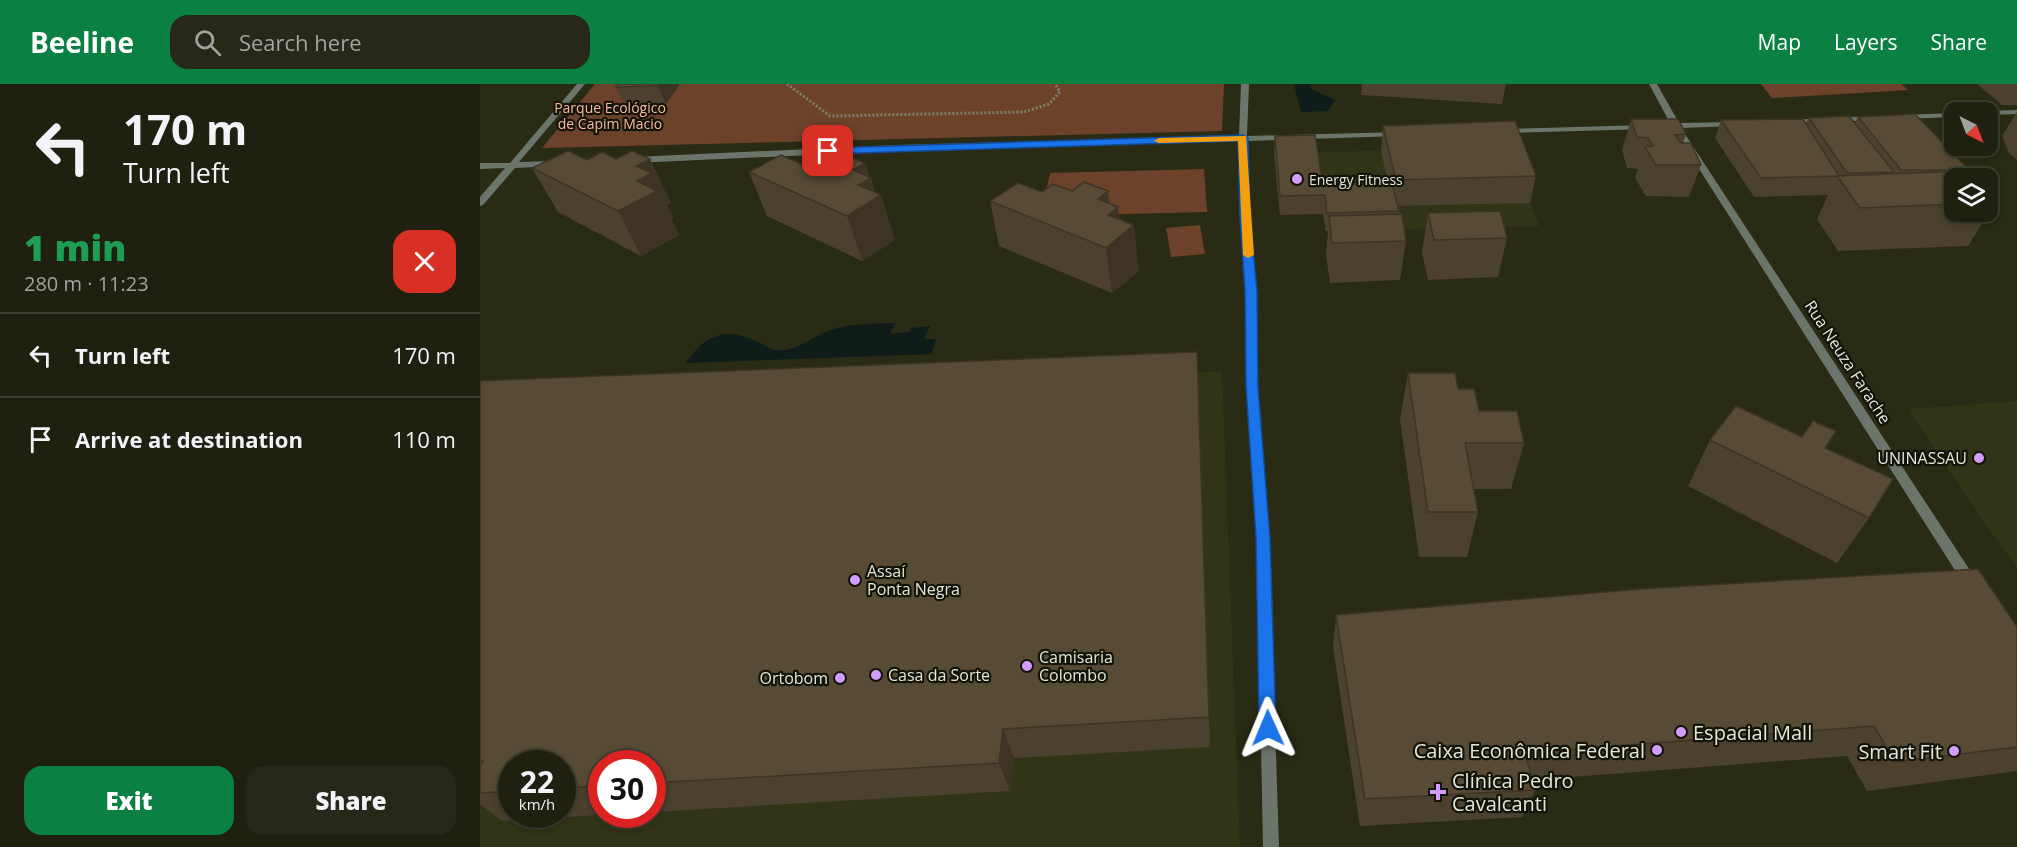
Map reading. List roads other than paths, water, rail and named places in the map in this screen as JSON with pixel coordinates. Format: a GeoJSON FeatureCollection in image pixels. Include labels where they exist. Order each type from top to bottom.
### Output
{"type":"FeatureCollection","features":[{"type":"Feature","properties":{"kind":"street"},"geometry":{"type":"LineString","coordinates":[[480,203],[581,84]]}},
{"type":"Feature","properties":{"kind":"street"},"geometry":{"type":"LineString","coordinates":[[1245,84],[1243,138],[1245,217],[1251,291],[1252,387],[1263,538],[1270,847]]}},
{"type":"Feature","properties":{"kind":"street","name":"Rua Neuza Farache"},"geometry":{"type":"LineString","coordinates":[[1653,84],[1676,126],[1979,596]]}},
{"type":"Feature","properties":{"kind":"street"},"geometry":{"type":"LineString","coordinates":[[1998,113],[2017,112]]}},
{"type":"Feature","properties":{"kind":"street"},"geometry":{"type":"LineString","coordinates":[[1896,117],[1944,115]]}},
{"type":"Feature","properties":{"kind":"street"},"geometry":{"type":"LineString","coordinates":[[1780,122],[1885,118]]}},
{"type":"Feature","properties":{"kind":"street"},"geometry":{"type":"LineString","coordinates":[[1489,131],[1745,123]]}},
{"type":"Feature","properties":{"kind":"street"},"geometry":{"type":"LineString","coordinates":[[627,160],[898,148],[1407,134]]}},
{"type":"Feature","properties":{"kind":"street"},"geometry":{"type":"LineString","coordinates":[[480,166],[568,163]]}},
{"type":"Feature","properties":{"kind":"place","name":"Energy Fitness"},"geometry":{"type":"Point","coordinates":[1297,179]}},
{"type":"Feature","properties":{"kind":"place","name":"UNINASSAU"},"geometry":{"type":"Point","coordinates":[1979,458]}},
{"type":"Feature","properties":{"kind":"place","name":"Assaí Ponta Negra"},"geometry":{"type":"Point","coordinates":[855,580]}},
{"type":"Feature","properties":{"kind":"place","name":"Camisaria Colombo"},"geometry":{"type":"Point","coordinates":[1027,666]}},
{"type":"Feature","properties":{"kind":"place","name":"Casa da Sorte"},"geometry":{"type":"Point","coordinates":[876,675]}},
{"type":"Feature","properties":{"kind":"place","name":"Ortobom"},"geometry":{"type":"Point","coordinates":[840,678]}},
{"type":"Feature","properties":{"kind":"place","name":"Espacial Mall"},"geometry":{"type":"Point","coordinates":[1681,732]}},
{"type":"Feature","properties":{"kind":"place","name":"Caixa Econômica Federal"},"geometry":{"type":"Point","coordinates":[1657,750]}},
{"type":"Feature","properties":{"kind":"place","name":"Smart Fit"},"geometry":{"type":"Point","coordinates":[1954,751]}},
{"type":"Feature","properties":{"kind":"place","name":"Clínica Pedro Cavalcanti"},"geometry":{"type":"Point","coordinates":[1438,792]}},
{"type":"Feature","properties":{"kind":"park label","name":"Parque Ecológico de Capim Macio"},"geometry":{"type":"Point","coordinates":[610,116]}}]}
